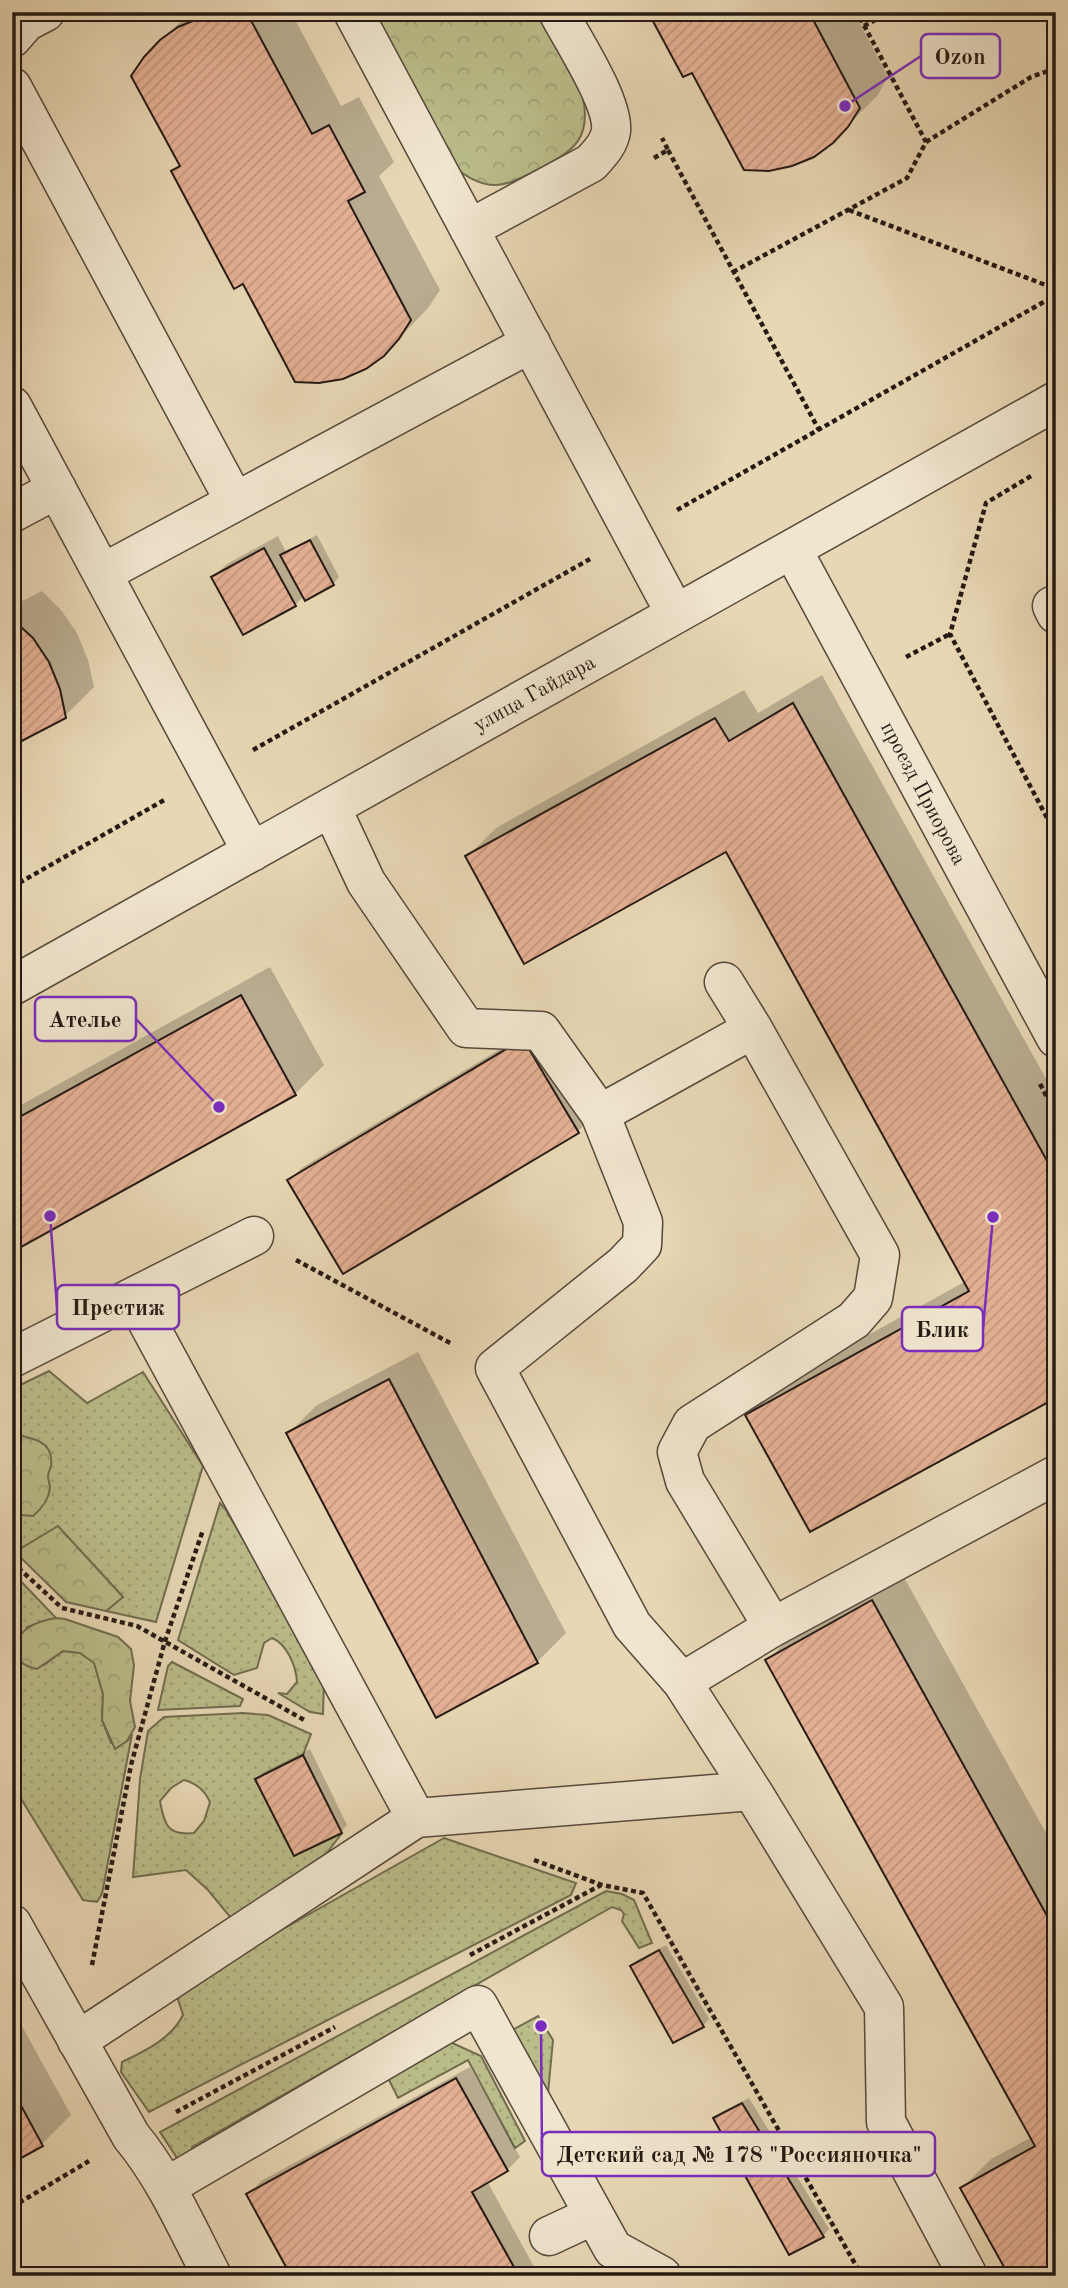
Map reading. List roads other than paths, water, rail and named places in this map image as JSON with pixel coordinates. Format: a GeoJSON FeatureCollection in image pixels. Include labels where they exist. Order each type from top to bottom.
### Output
{"type":"FeatureCollection","features":[{"type":"Feature","properties":{"kind":"street"},"geometry":{"type":"LineString","coordinates":[[12,38],[26,22],[45,12]]}},
{"type":"Feature","properties":{"kind":"street"},"geometry":{"type":"LineString","coordinates":[[353,12],[676,613]]}},
{"type":"Feature","properties":{"kind":"street"},"geometry":{"type":"LineString","coordinates":[[469,229],[591,163],[604,150],[611,133],[611,116],[605,100],[558,12]]}},
{"type":"Feature","properties":{"kind":"street"},"geometry":{"type":"LineString","coordinates":[[12,87],[234,502]]}},
{"type":"Feature","properties":{"kind":"street"},"geometry":{"type":"LineString","coordinates":[[103,573],[531,344]]}},
{"type":"Feature","properties":{"kind":"street","name":"улица Гайдара"},"geometry":{"type":"LineString","coordinates":[[12,986],[1056,401]]}},
{"type":"Feature","properties":{"kind":"street"},"geometry":{"type":"LineString","coordinates":[[12,405],[252,852]]}},
{"type":"Feature","properties":{"kind":"street"},"geometry":{"type":"LineString","coordinates":[[12,513],[57,489]]}},
{"type":"Feature","properties":{"kind":"street","name":"проезд Приорова"},"geometry":{"type":"LineString","coordinates":[[792,548],[1056,1038]]}},
{"type":"Feature","properties":{"kind":"street"},"geometry":{"type":"LineString","coordinates":[[331,807],[366,882],[466,1028],[541,1031],[600,1114],[643,1222],[642,1245],[623,1265],[495,1368],[632,1625],[682,1682],[884,2007],[886,2122],[968,2276]]}},
{"type":"Feature","properties":{"kind":"street"},"geometry":{"type":"LineString","coordinates":[[724,982],[754,1029],[880,1255],[873,1298],[854,1320],[692,1424],[677,1452],[685,1481],[773,1627]]}},
{"type":"Feature","properties":{"kind":"street"},"geometry":{"type":"LineString","coordinates":[[600,1114],[754,1029]]}},
{"type":"Feature","properties":{"kind":"street"},"geometry":{"type":"LineString","coordinates":[[12,1358],[254,1236]]}},
{"type":"Feature","properties":{"kind":"street"},"geometry":{"type":"LineString","coordinates":[[134,1297],[416,1818]]}},
{"type":"Feature","properties":{"kind":"street"},"geometry":{"type":"LineString","coordinates":[[682,1682],[773,1627],[1056,1475]]}},
{"type":"Feature","properties":{"kind":"street"},"geometry":{"type":"LineString","coordinates":[[78,2041],[416,1818],[752,1791]]}},
{"type":"Feature","properties":{"kind":"street"},"geometry":{"type":"LineString","coordinates":[[12,1924],[131,2136],[166,2187],[212,2276]]}},
{"type":"Feature","properties":{"kind":"street"},"geometry":{"type":"LineString","coordinates":[[166,2187],[478,2005],[613,2249],[662,2276]]}},
{"type":"Feature","properties":{"kind":"street"},"geometry":{"type":"LineString","coordinates":[[549,2236],[594,2215]]}},
{"type":"Feature","properties":{"kind":"place","name":"Ozon"},"geometry":{"type":"Point","coordinates":[845,106]}},
{"type":"Feature","properties":{"kind":"place","name":"Ателье"},"geometry":{"type":"Point","coordinates":[219,1107]}},
{"type":"Feature","properties":{"kind":"place","name":"Престиж"},"geometry":{"type":"Point","coordinates":[50,1216]}},
{"type":"Feature","properties":{"kind":"place","name":"Блик"},"geometry":{"type":"Point","coordinates":[993,1217]}},
{"type":"Feature","properties":{"kind":"place","name":"Детский сад № 178 \"Россияночка\""},"geometry":{"type":"Point","coordinates":[541,2026]}}]}
